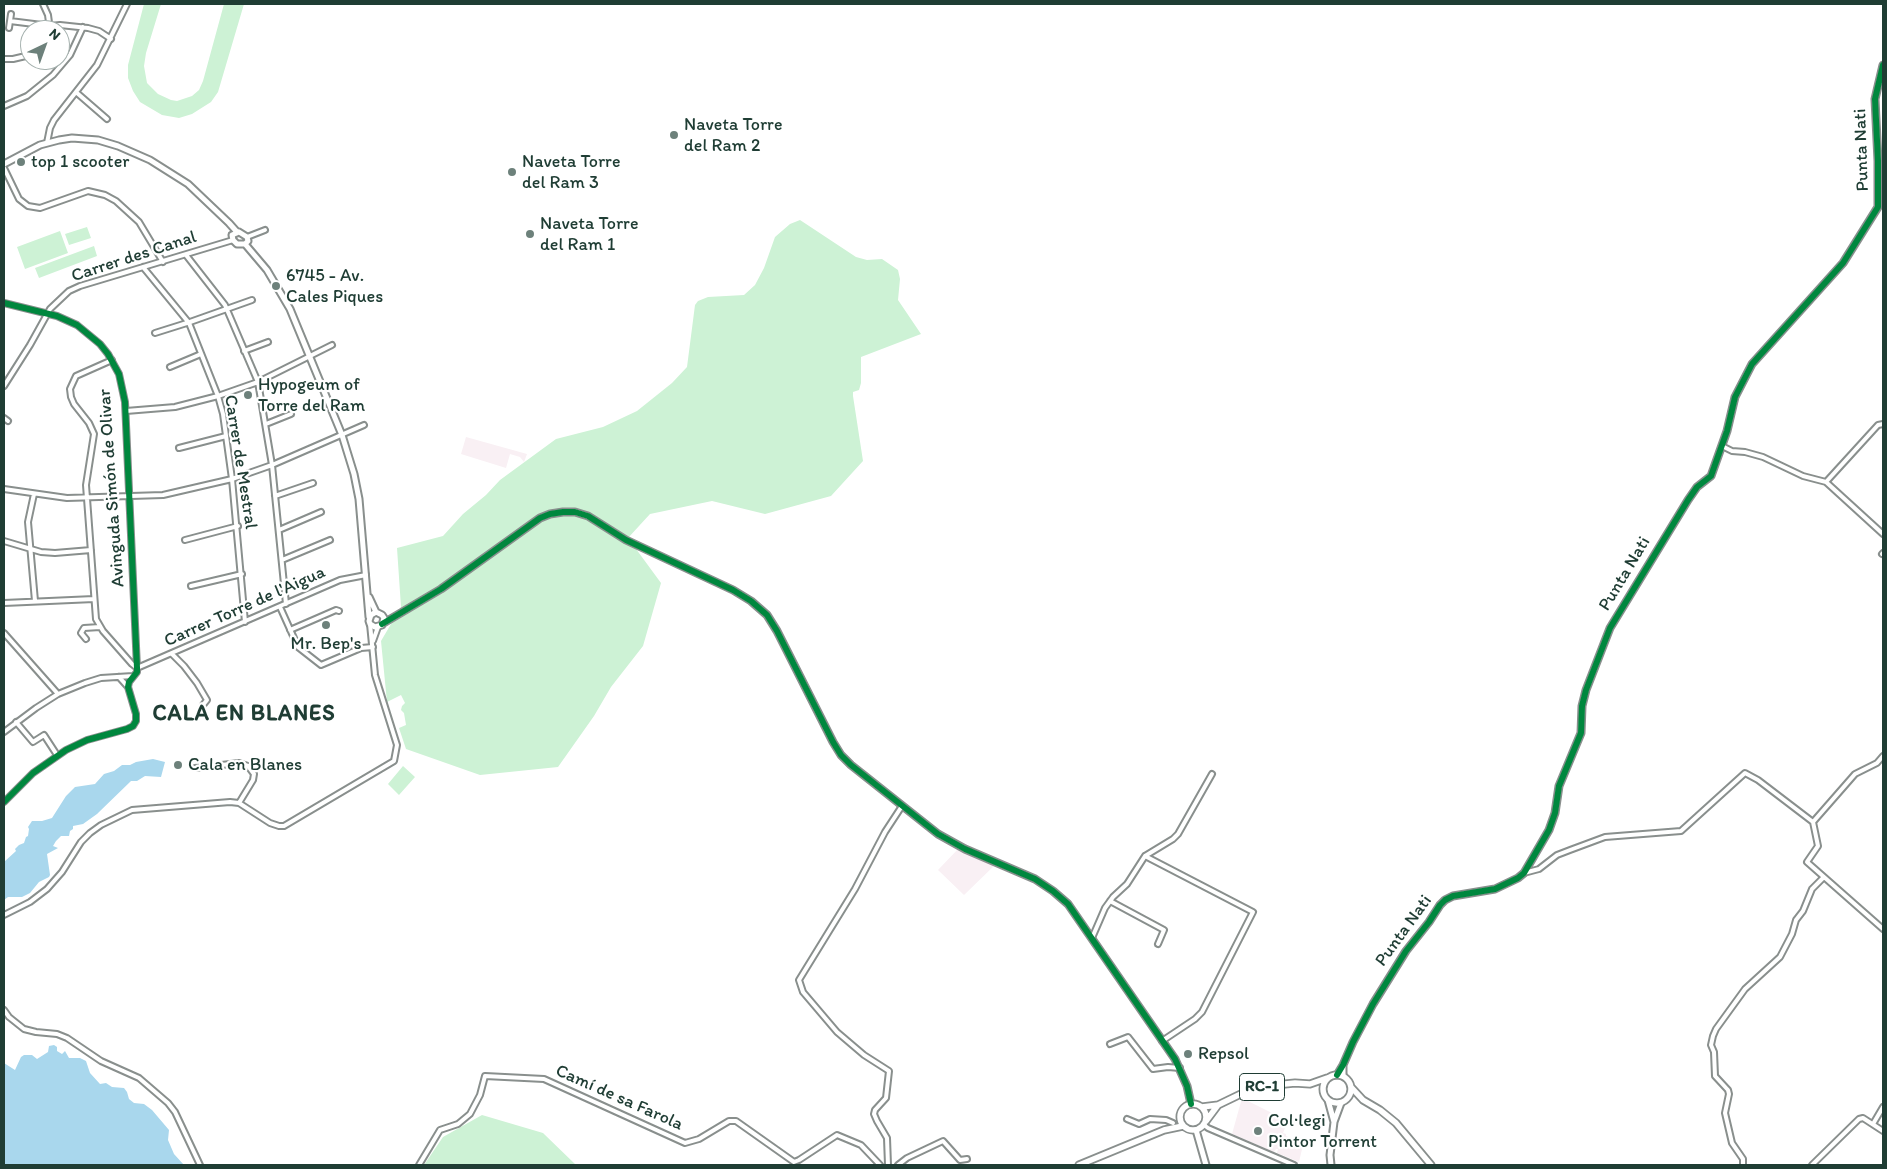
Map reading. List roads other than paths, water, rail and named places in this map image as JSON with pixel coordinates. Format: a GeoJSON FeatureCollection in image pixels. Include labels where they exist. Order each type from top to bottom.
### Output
{"type":"FeatureCollection","features":[{"type":"Feature","properties":{"kind":"main road","name":"RC-1"},"geometry":{"type":"LineString","coordinates":[[1191,1104],[1202,1107],[1218,1105],[1247,1091],[1265,1086],[1295,1083],[1310,1084],[1340,1076]]}},
{"type":"Feature","properties":{"kind":"main road"},"geometry":{"type":"LineString","coordinates":[[1340,1076],[1348,1081],[1363,1100],[1380,1110],[1396,1123],[1431,1165]]}},
{"type":"Feature","properties":{"kind":"main road"},"geometry":{"type":"LineString","coordinates":[[1323,1092],[1327,1078]]}},
{"type":"Feature","properties":{"kind":"main road","name":"RC-1"},"geometry":{"type":"LineString","coordinates":[[1310,1084],[1323,1092],[1328,1100]]}},
{"type":"Feature","properties":{"kind":"main road"},"geometry":{"type":"LineString","coordinates":[[1342,1102],[1350,1095],[1351,1087]]}},
{"type":"Feature","properties":{"kind":"main road"},"geometry":{"type":"LineString","coordinates":[[1328,1100],[1336,1103],[1363,1100]]}},
{"type":"Feature","properties":{"kind":"main road"},"geometry":{"type":"LineString","coordinates":[[1164,1130],[1180,1116],[1184,1108],[1191,1104]]}},
{"type":"Feature","properties":{"kind":"main road","name":"RC-1"},"geometry":{"type":"LineString","coordinates":[[1196,1130],[1205,1123],[1218,1105]]}},
{"type":"Feature","properties":{"kind":"main road"},"geometry":{"type":"LineString","coordinates":[[1202,1107],[1206,1113],[1205,1123]]}},
{"type":"Feature","properties":{"kind":"main road"},"geometry":{"type":"LineString","coordinates":[[1180,1116],[1183,1126],[1189,1130],[1196,1130]]}},
{"type":"Feature","properties":{"kind":"main road"},"geometry":{"type":"LineString","coordinates":[[1079,1165],[1164,1130],[1183,1126]]}},
{"type":"Feature","properties":{"kind":"street"},"geometry":{"type":"LineString","coordinates":[[43,4],[49,20]]}},
{"type":"Feature","properties":{"kind":"street"},"geometry":{"type":"LineString","coordinates":[[47,143],[54,120],[97,65],[127,4]]}},
{"type":"Feature","properties":{"kind":"street"},"geometry":{"type":"LineString","coordinates":[[9,28],[11,14]]}},
{"type":"Feature","properties":{"kind":"street"},"geometry":{"type":"LineString","coordinates":[[10,21],[20,23]]}},
{"type":"Feature","properties":{"kind":"street"},"geometry":{"type":"LineString","coordinates":[[70,26],[99,31],[111,39]]}},
{"type":"Feature","properties":{"kind":"street"},"geometry":{"type":"LineString","coordinates":[[4,106],[27,96],[53,75],[70,55],[82,27]]}},
{"type":"Feature","properties":{"kind":"street"},"geometry":{"type":"LineString","coordinates":[[4,59],[20,57]]}},
{"type":"Feature","properties":{"kind":"street","name":"Punta Nati"},"geometry":{"type":"LineString","coordinates":[[1340,1076],[1353,1042],[1377,996],[1440,904],[1454,896],[1499,887],[1518,878],[1524,873],[1553,820],[1558,786],[1581,734],[1582,706],[1605,638],[1688,500],[1697,487],[1711,476],[1722,446],[1735,398],[1752,364],[1843,263],[1878,207],[1875,91],[1883,65]]}},
{"type":"Feature","properties":{"kind":"street"},"geometry":{"type":"LineString","coordinates":[[77,93],[107,119]]}},
{"type":"Feature","properties":{"kind":"street"},"geometry":{"type":"LineString","coordinates":[[4,164],[47,143],[72,138],[98,140],[130,150],[170,172],[188,184],[236,232],[246,237],[265,230]]}},
{"type":"Feature","properties":{"kind":"street"},"geometry":{"type":"LineString","coordinates":[[4,168],[19,200],[28,206],[40,208],[88,192],[96,192],[116,201],[139,222],[162,262]]}},
{"type":"Feature","properties":{"kind":"street"},"geometry":{"type":"LineString","coordinates":[[236,232],[232,235],[233,240],[237,244],[246,244]]}},
{"type":"Feature","properties":{"kind":"street"},"geometry":{"type":"LineString","coordinates":[[4,915],[30,902],[47,889],[62,872],[81,842],[90,833],[101,825],[132,810],[230,802],[239,803],[270,823],[284,826],[394,761],[397,745],[375,675],[359,499],[354,474],[342,435],[310,356],[279,288],[246,244],[248,241],[246,237]]}},
{"type":"Feature","properties":{"kind":"street","name":"Carrer des Canal"},"geometry":{"type":"LineString","coordinates":[[4,386],[55,303],[69,291],[80,286],[233,240]]}},
{"type":"Feature","properties":{"kind":"street"},"geometry":{"type":"LineString","coordinates":[[186,255],[227,310],[258,382],[272,464],[286,604]]}},
{"type":"Feature","properties":{"kind":"street","name":"Carrer de Mestral"},"geometry":{"type":"LineString","coordinates":[[143,267],[189,323],[218,396],[226,436],[238,526],[246,622]]}},
{"type":"Feature","properties":{"kind":"street"},"geometry":{"type":"LineString","coordinates":[[155,332],[189,323],[252,300]]}},
{"type":"Feature","properties":{"kind":"street","name":"Avinguda Simón de Olivar"},"geometry":{"type":"LineString","coordinates":[[4,303],[68,320],[82,329],[100,344],[112,360],[122,382],[126,411],[137,668]]}},
{"type":"Feature","properties":{"kind":"street"},"geometry":{"type":"LineString","coordinates":[[244,351],[268,342]]}},
{"type":"Feature","properties":{"kind":"street"},"geometry":{"type":"LineString","coordinates":[[126,411],[176,407],[218,396],[258,382],[332,345]]}},
{"type":"Feature","properties":{"kind":"street"},"geometry":{"type":"LineString","coordinates":[[170,367],[201,354]]}},
{"type":"Feature","properties":{"kind":"street"},"geometry":{"type":"LineString","coordinates":[[112,360],[76,376],[70,390],[74,404],[89,423],[94,434],[86,478],[96,619],[100,627],[137,668],[137,672],[129,682],[128,687]]}},
{"type":"Feature","properties":{"kind":"street"},"geometry":{"type":"LineString","coordinates":[[4,374],[8,379]]}},
{"type":"Feature","properties":{"kind":"street"},"geometry":{"type":"LineString","coordinates":[[266,424],[291,414]]}},
{"type":"Feature","properties":{"kind":"street"},"geometry":{"type":"LineString","coordinates":[[1826,482],[1878,425],[1883,424]]}},
{"type":"Feature","properties":{"kind":"street"},"geometry":{"type":"LineString","coordinates":[[4,489],[67,498],[163,494],[232,479],[364,425]]}},
{"type":"Feature","properties":{"kind":"street"},"geometry":{"type":"LineString","coordinates":[[180,448],[226,436]]}},
{"type":"Feature","properties":{"kind":"street"},"geometry":{"type":"LineString","coordinates":[[1722,446],[1732,451],[1763,457],[1803,476],[1826,482],[1883,534]]}},
{"type":"Feature","properties":{"kind":"street"},"geometry":{"type":"LineString","coordinates":[[276,496],[313,482]]}},
{"type":"Feature","properties":{"kind":"street"},"geometry":{"type":"LineString","coordinates":[[34,494],[28,522],[35,600]]}},
{"type":"Feature","properties":{"kind":"street"},"geometry":{"type":"LineString","coordinates":[[279,530],[321,512]]}},
{"type":"Feature","properties":{"kind":"street"},"geometry":{"type":"LineString","coordinates":[[370,624],[372,626],[380,626],[441,589],[540,518],[563,512],[575,512],[588,516],[626,540],[732,590],[751,601],[767,615],[777,631],[833,742],[851,765],[938,834],[965,849],[1035,879],[1068,904],[1180,1068],[1191,1104]]}},
{"type":"Feature","properties":{"kind":"street"},"geometry":{"type":"LineString","coordinates":[[185,540],[238,526]]}},
{"type":"Feature","properties":{"kind":"street"},"geometry":{"type":"LineString","coordinates":[[282,560],[330,540]]}},
{"type":"Feature","properties":{"kind":"street"},"geometry":{"type":"LineString","coordinates":[[4,541],[41,552],[55,553],[91,550]]}},
{"type":"Feature","properties":{"kind":"street"},"geometry":{"type":"LineString","coordinates":[[191,586],[242,574]]}},
{"type":"Feature","properties":{"kind":"street","name":"Carrer Torre de l'Aigua"},"geometry":{"type":"LineString","coordinates":[[137,668],[340,580],[366,575]]}},
{"type":"Feature","properties":{"kind":"street"},"geometry":{"type":"LineString","coordinates":[[368,593],[378,613],[384,618],[373,645]]}},
{"type":"Feature","properties":{"kind":"street"},"geometry":{"type":"LineString","coordinates":[[4,603],[94,598]]}},
{"type":"Feature","properties":{"kind":"street"},"geometry":{"type":"LineString","coordinates":[[280,607],[298,647],[321,665],[361,648],[373,645]]}},
{"type":"Feature","properties":{"kind":"street"},"geometry":{"type":"LineString","coordinates":[[290,630],[336,610],[339,611]]}},
{"type":"Feature","properties":{"kind":"street"},"geometry":{"type":"LineString","coordinates":[[369,617],[373,613],[397,614]]}},
{"type":"Feature","properties":{"kind":"street"},"geometry":{"type":"LineString","coordinates":[[86,639],[82,633],[84,628],[100,627]]}},
{"type":"Feature","properties":{"kind":"street"},"geometry":{"type":"LineString","coordinates":[[4,633],[58,694]]}},
{"type":"Feature","properties":{"kind":"street"},"geometry":{"type":"LineString","coordinates":[[172,654],[197,683],[207,700],[203,705]]}},
{"type":"Feature","properties":{"kind":"street"},"geometry":{"type":"LineString","coordinates":[[4,732],[58,694],[85,682],[133,676]]}},
{"type":"Feature","properties":{"kind":"street"},"geometry":{"type":"LineString","coordinates":[[4,802],[26,779],[57,755],[87,740],[113,734],[133,726],[136,714],[128,687],[119,677]]}},
{"type":"Feature","properties":{"kind":"street"},"geometry":{"type":"LineString","coordinates":[[16,722],[33,742],[44,735],[57,755]]}},
{"type":"Feature","properties":{"kind":"street"},"geometry":{"type":"LineString","coordinates":[[1813,822],[1855,774],[1877,763],[1883,756]]}},
{"type":"Feature","properties":{"kind":"street"},"geometry":{"type":"LineString","coordinates":[[195,768],[240,763],[248,766],[254,774],[253,780],[239,803]]}},
{"type":"Feature","properties":{"kind":"street"},"geometry":{"type":"LineString","coordinates":[[1524,873],[1539,869],[1557,855],[1605,837],[1681,831],[1745,773],[1758,780],[1813,822],[1818,846],[1806,862],[1883,929]]}},
{"type":"Feature","properties":{"kind":"street"},"geometry":{"type":"LineString","coordinates":[[1092,938],[1101,915],[1127,884],[1146,856],[1173,840],[1178,834],[1212,774]]}},
{"type":"Feature","properties":{"kind":"street"},"geometry":{"type":"LineString","coordinates":[[888,1165],[887,1138],[876,1121],[874,1114],[875,1110],[886,1098],[889,1071],[864,1055],[837,1032],[803,992],[799,980],[855,889],[902,806]]}},
{"type":"Feature","properties":{"kind":"street"},"geometry":{"type":"LineString","coordinates":[[1146,856],[1253,912],[1202,1012],[1195,1019],[1162,1041]]}},
{"type":"Feature","properties":{"kind":"street"},"geometry":{"type":"LineString","coordinates":[[1743,1165],[1743,1159],[1732,1143],[1725,1113],[1729,1094],[1728,1090],[1715,1076],[1714,1052],[1711,1045],[1713,1036],[1737,998],[1751,982],[1780,957],[1812,889],[1824,877]]}},
{"type":"Feature","properties":{"kind":"street"},"geometry":{"type":"LineString","coordinates":[[1110,902],[1164,930],[1158,944]]}},
{"type":"Feature","properties":{"kind":"street"},"geometry":{"type":"LineString","coordinates":[[4,1010],[9,1017],[24,1029],[57,1034],[67,1038],[101,1061],[139,1078],[168,1103],[175,1112],[200,1165]]}},
{"type":"Feature","properties":{"kind":"street"},"geometry":{"type":"LineString","coordinates":[[1110,1044],[1128,1037],[1152,1069],[1180,1068]]}},
{"type":"Feature","properties":{"kind":"street","name":"Camí de sa Farola"},"geometry":{"type":"LineString","coordinates":[[419,1165],[440,1130],[458,1124],[470,1114],[480,1095],[485,1076],[544,1079],[685,1143],[699,1138],[729,1120],[736,1121],[794,1162],[838,1135],[861,1146],[880,1165]]}},
{"type":"Feature","properties":{"kind":"street"},"geometry":{"type":"LineString","coordinates":[[1328,1100],[1334,1122]]}},
{"type":"Feature","properties":{"kind":"street"},"geometry":{"type":"LineString","coordinates":[[1331,1165],[1334,1122],[1342,1102]]}},
{"type":"Feature","properties":{"kind":"street"},"geometry":{"type":"LineString","coordinates":[[1873,1124],[1883,1107]]}},
{"type":"Feature","properties":{"kind":"street"},"geometry":{"type":"LineString","coordinates":[[1127,1118],[1139,1124],[1150,1119],[1166,1120],[1173,1123]]}},
{"type":"Feature","properties":{"kind":"street"},"geometry":{"type":"LineString","coordinates":[[1812,1165],[1859,1119],[1863,1118],[1883,1131]]}},
{"type":"Feature","properties":{"kind":"street"},"geometry":{"type":"LineString","coordinates":[[1205,1123],[1208,1128],[1291,1165]]}},
{"type":"Feature","properties":{"kind":"street"},"geometry":{"type":"LineString","coordinates":[[1196,1130],[1206,1165]]}},
{"type":"Feature","properties":{"kind":"street"},"geometry":{"type":"LineString","coordinates":[[898,1165],[907,1158],[943,1141],[960,1160],[966,1159]]}},
{"type":"Feature","properties":{"kind":"water"},"geometry":{"type":"Polygon","coordinates":[[[153,759],[165,762],[161,777],[145,776],[137,781],[131,781],[97,814],[83,824],[73,826],[69,836],[61,836],[56,841],[53,846],[58,848],[47,854],[49,877],[39,882],[30,893],[22,897],[8,897],[4,900],[4,862],[16,851],[15,849],[19,845],[24,843],[28,836],[28,827],[32,821],[52,818],[66,796],[75,787],[95,784],[104,774],[114,771],[122,765],[130,765],[153,759]]]}},
{"type":"Feature","properties":{"kind":"water"},"geometry":{"type":"Polygon","coordinates":[[[54,1045],[57,1047],[57,1051],[62,1054],[65,1051],[69,1058],[80,1058],[86,1061],[90,1073],[100,1084],[106,1083],[112,1087],[124,1088],[129,1099],[134,1103],[144,1104],[152,1110],[169,1130],[168,1140],[174,1154],[184,1165],[4,1165],[4,1063],[15,1070],[21,1057],[24,1055],[32,1055],[37,1059],[48,1052],[49,1046],[54,1045]]]}},
{"type":"Feature","properties":{"kind":"place","name":"Naveta Torre del Ram 2"},"geometry":{"type":"Point","coordinates":[674,135]}},
{"type":"Feature","properties":{"kind":"place","name":"top 1 scooter"},"geometry":{"type":"Point","coordinates":[21,162]}},
{"type":"Feature","properties":{"kind":"place","name":"Naveta Torre del Ram 3"},"geometry":{"type":"Point","coordinates":[512,172]}},
{"type":"Feature","properties":{"kind":"place","name":"Naveta Torre del Ram 1"},"geometry":{"type":"Point","coordinates":[530,234]}},
{"type":"Feature","properties":{"kind":"place","name":"6745 - Av. Cales Piques"},"geometry":{"type":"Point","coordinates":[276,286]}},
{"type":"Feature","properties":{"kind":"place","name":"Hypogeum of Torre del Ram"},"geometry":{"type":"Point","coordinates":[248,395]}},
{"type":"Feature","properties":{"kind":"place","name":"Mr. Bep's"},"geometry":{"type":"Point","coordinates":[326,625]}},
{"type":"Feature","properties":{"kind":"place","name":"Cala en Blanes"},"geometry":{"type":"Point","coordinates":[178,765]}},
{"type":"Feature","properties":{"kind":"place","name":"Repsol"},"geometry":{"type":"Point","coordinates":[1188,1054]}},
{"type":"Feature","properties":{"kind":"place","name":"Col·legi Pintor Torrent"},"geometry":{"type":"Point","coordinates":[1258,1131]}},
{"type":"Feature","properties":{"kind":"district","name":"CALA EN BLANES"},"geometry":{"type":"Point","coordinates":[244,714]}}]}
